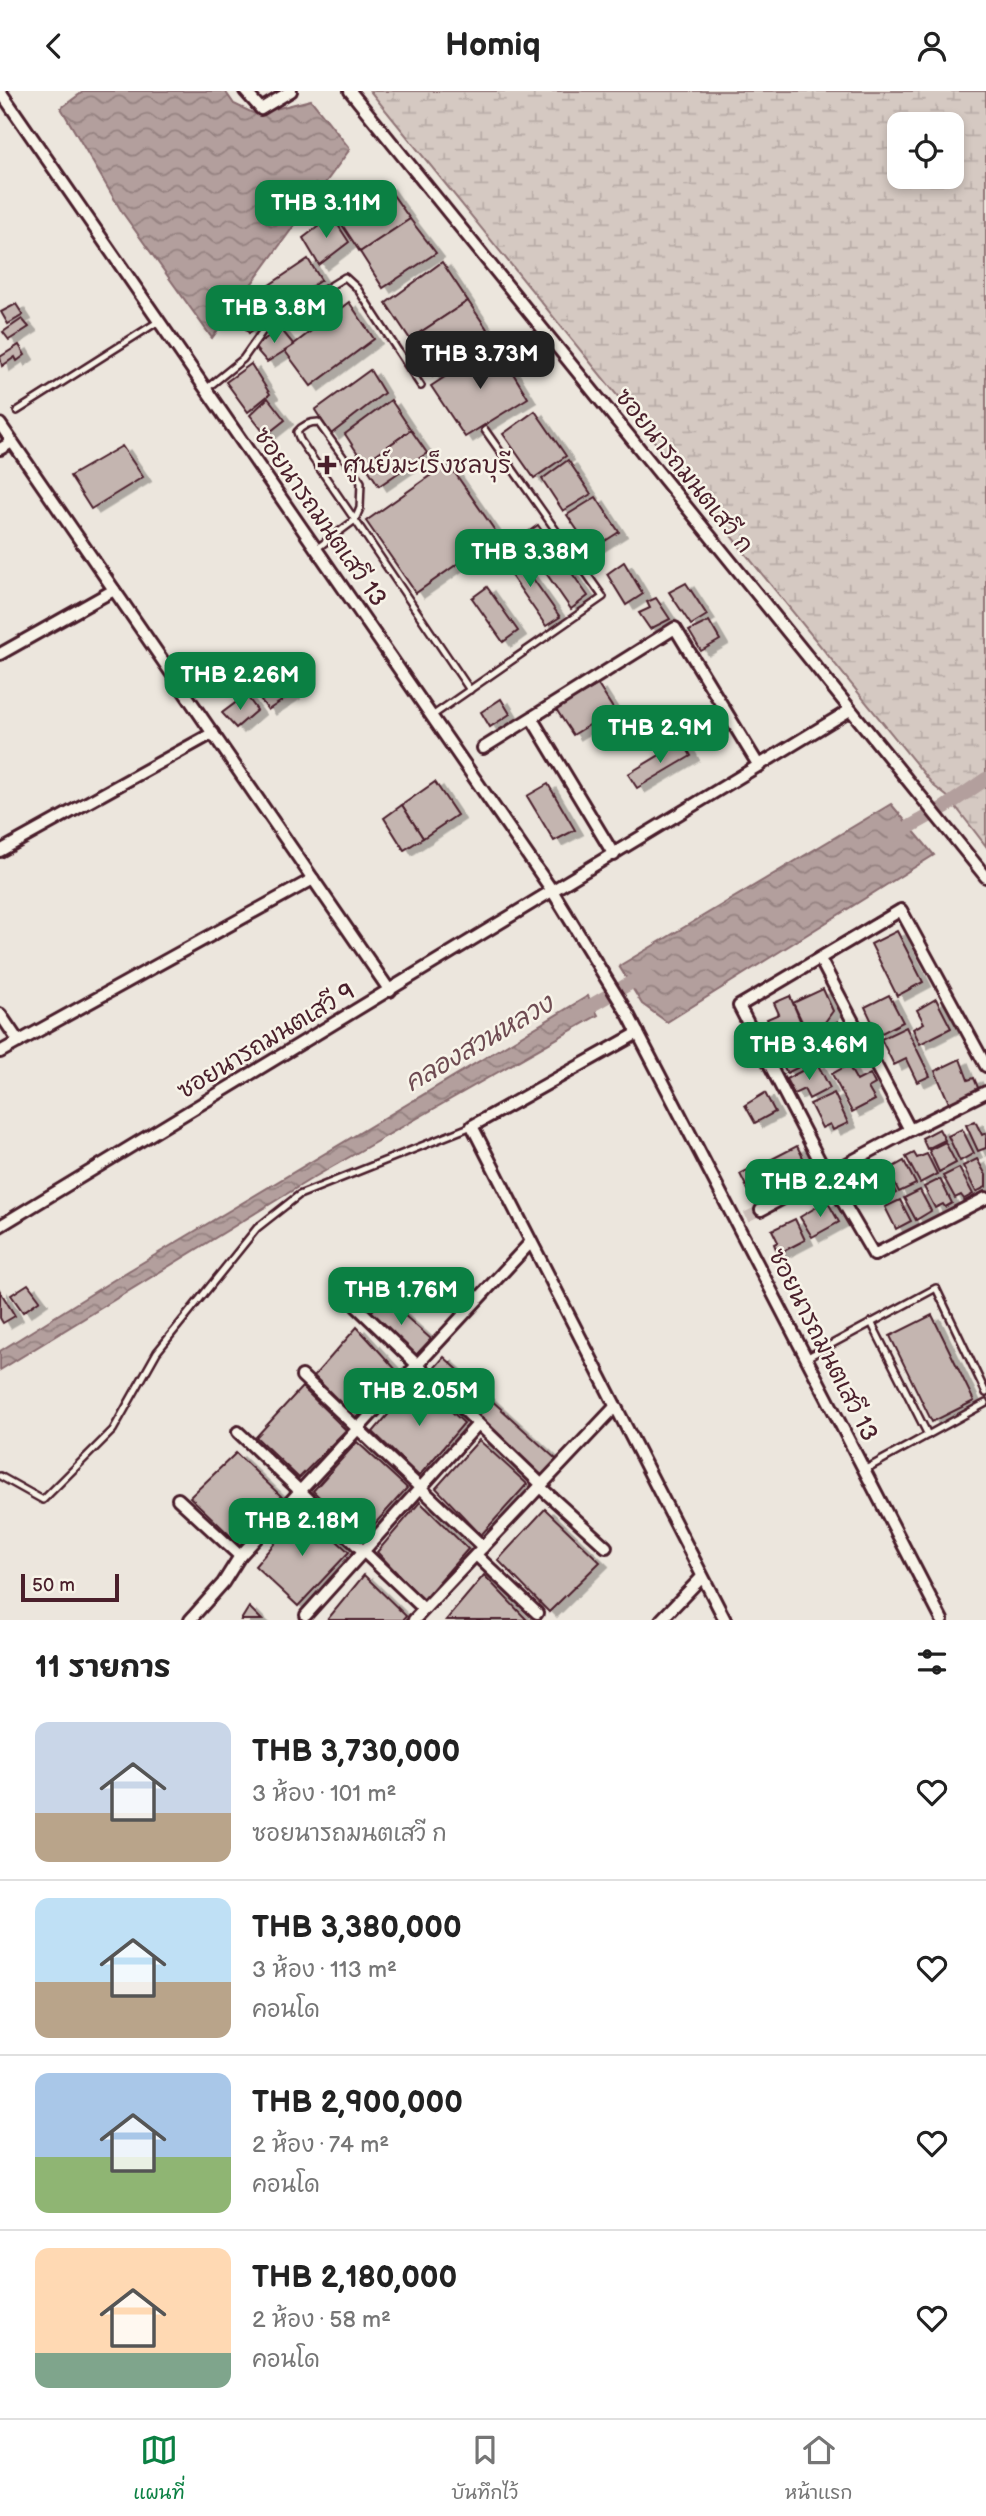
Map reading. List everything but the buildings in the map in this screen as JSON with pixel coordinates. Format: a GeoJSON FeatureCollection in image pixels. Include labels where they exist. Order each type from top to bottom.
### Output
{"type":"FeatureCollection","features":[{"type":"Feature","properties":{"kind":"street"},"geometry":{"type":"LineString","coordinates":[[245,91],[261,109],[291,91]]}},
{"type":"Feature","properties":{"kind":"street","name":"ซอยนารถมนตเสวี ก"},"geometry":{"type":"LineString","coordinates":[[351,91],[986,877]]}},
{"type":"Feature","properties":{"kind":"street","name":"ซอยนารถมนตเสวี 13"},"geometry":{"type":"LineString","coordinates":[[5,93],[553,892],[629,1016],[741,1220],[806,1358],[942,1620]]}},
{"type":"Feature","properties":{"kind":"street"},"geometry":{"type":"LineString","coordinates":[[0,424],[390,991]]}},
{"type":"Feature","properties":{"kind":"street"},"geometry":{"type":"LineString","coordinates":[[0,449],[12,442]]}},
{"type":"Feature","properties":{"kind":"street"},"geometry":{"type":"LineString","coordinates":[[0,654],[114,590]]}},
{"type":"Feature","properties":{"kind":"street"},"geometry":{"type":"LineString","coordinates":[[483,748],[675,628],[759,766]]}},
{"type":"Feature","properties":{"kind":"street","name":"ซอยนารถมนตเสวี 9"},"geometry":{"type":"LineString","coordinates":[[0,1226],[850,710]]}},
{"type":"Feature","properties":{"kind":"street"},"geometry":{"type":"LineString","coordinates":[[531,719],[614,855]]}},
{"type":"Feature","properties":{"kind":"street"},"geometry":{"type":"LineString","coordinates":[[0,851],[213,733]]}},
{"type":"Feature","properties":{"kind":"street"},"geometry":{"type":"LineString","coordinates":[[0,1052],[313,879]]}},
{"type":"Feature","properties":{"kind":"street"},"geometry":{"type":"LineString","coordinates":[[986,1066],[901,910],[739,1006],[827,1174],[874,1255],[986,1199]]}},
{"type":"Feature","properties":{"kind":"street"},"geometry":{"type":"LineString","coordinates":[[820,959],[910,1130]]}},
{"type":"Feature","properties":{"kind":"street"},"geometry":{"type":"LineString","coordinates":[[0,1014],[19,1042]]}},
{"type":"Feature","properties":{"kind":"street"},"geometry":{"type":"LineString","coordinates":[[638,1033],[472,1126],[725,1620]]}},
{"type":"Feature","properties":{"kind":"street"},"geometry":{"type":"LineString","coordinates":[[761,1210],[986,1092]]}},
{"type":"Feature","properties":{"kind":"street"},"geometry":{"type":"LineString","coordinates":[[190,1620],[223,1583],[240,1556],[530,1243]]}},
{"type":"Feature","properties":{"kind":"street"},"geometry":{"type":"LineString","coordinates":[[356,1306],[606,1547]]}},
{"type":"Feature","properties":{"kind":"street"},"geometry":{"type":"LineString","coordinates":[[302,1376],[421,1487],[537,1613]]}},
{"type":"Feature","properties":{"kind":"street"},"geometry":{"type":"LineString","coordinates":[[414,1620],[615,1407]]}},
{"type":"Feature","properties":{"kind":"street"},"geometry":{"type":"LineString","coordinates":[[306,1615],[478,1424]]}},
{"type":"Feature","properties":{"kind":"street"},"geometry":{"type":"LineString","coordinates":[[238,1432],[424,1609]]}},
{"type":"Feature","properties":{"kind":"street"},"geometry":{"type":"LineString","coordinates":[[178,1499],[240,1556]]}},
{"type":"Feature","properties":{"kind":"street"},"geometry":{"type":"LineString","coordinates":[[661,1620],[702,1577]]}},
{"type":"Feature","properties":{"kind":"lane"},"geometry":{"type":"LineString","coordinates":[[206,389],[243,359],[262,332],[275,320],[345,277],[356,288],[421,386]]}},
{"type":"Feature","properties":{"kind":"lane"},"geometry":{"type":"LineString","coordinates":[[17,411],[159,321]]}},
{"type":"Feature","properties":{"kind":"lane"},"geometry":{"type":"LineString","coordinates":[[316,549],[355,520],[360,508],[361,481],[321,423],[310,422],[297,432],[300,440],[355,520],[470,690]]}},
{"type":"Feature","properties":{"kind":"lane"},"geometry":{"type":"LineString","coordinates":[[432,716],[603,597],[485,430]]}},
{"type":"Feature","properties":{"kind":"lane"},"geometry":{"type":"LineString","coordinates":[[0,1476],[43,1500],[113,1430],[157,1352],[257,1228],[299,1195],[472,1126]]}},
{"type":"Feature","properties":{"kind":"lane"},"geometry":{"type":"LineString","coordinates":[[806,1358],[936,1288],[986,1393]]}},
{"type":"Feature","properties":{"kind":"lane"},"geometry":{"type":"LineString","coordinates":[[871,1322],[928,1435]]}},
{"type":"Feature","properties":{"kind":"lane"},"geometry":{"type":"LineString","coordinates":[[864,1471],[986,1403]]}},
{"type":"Feature","properties":{"kind":"green space"},"geometry":{"type":"Polygon","coordinates":[[[370,91],[986,91],[986,846],[949,798],[934,786],[370,91]]]}},
{"type":"Feature","properties":{"kind":"water"},"geometry":{"type":"Polygon","coordinates":[[[84,91],[225,91],[234,104],[255,114],[311,100],[350,149],[212,338],[122,212],[61,108],[84,91]]]}},
{"type":"Feature","properties":{"kind":"water"},"geometry":{"type":"Polygon","coordinates":[[[891,804],[934,855],[667,1022],[642,1004],[619,966],[891,804]]]}},
{"type":"Feature","properties":{"kind":"water"},"geometry":{"type":"Polygon","coordinates":[[[588,996],[598,1015],[311,1179],[0,1370],[0,1351],[120,1276],[588,996]]]}},
{"type":"Feature","properties":{"kind":"waterway","name":"คลองสวนหลวง"},"geometry":{"type":"LineString","coordinates":[[895,835],[945,807],[986,779]]}},
{"type":"Feature","properties":{"kind":"waterway","name":"คลองสวนหลวง"},"geometry":{"type":"LineString","coordinates":[[578,1013],[646,974]]}},
{"type":"Feature","properties":{"kind":"tunnel"},"geometry":{"type":"LineString","coordinates":[[746,1217],[761,1210]]}},
{"type":"Feature","properties":{"kind":"place","name":"ศูนย์มะเร็งชลบุรี"},"geometry":{"type":"Point","coordinates":[327,465]}}]}
